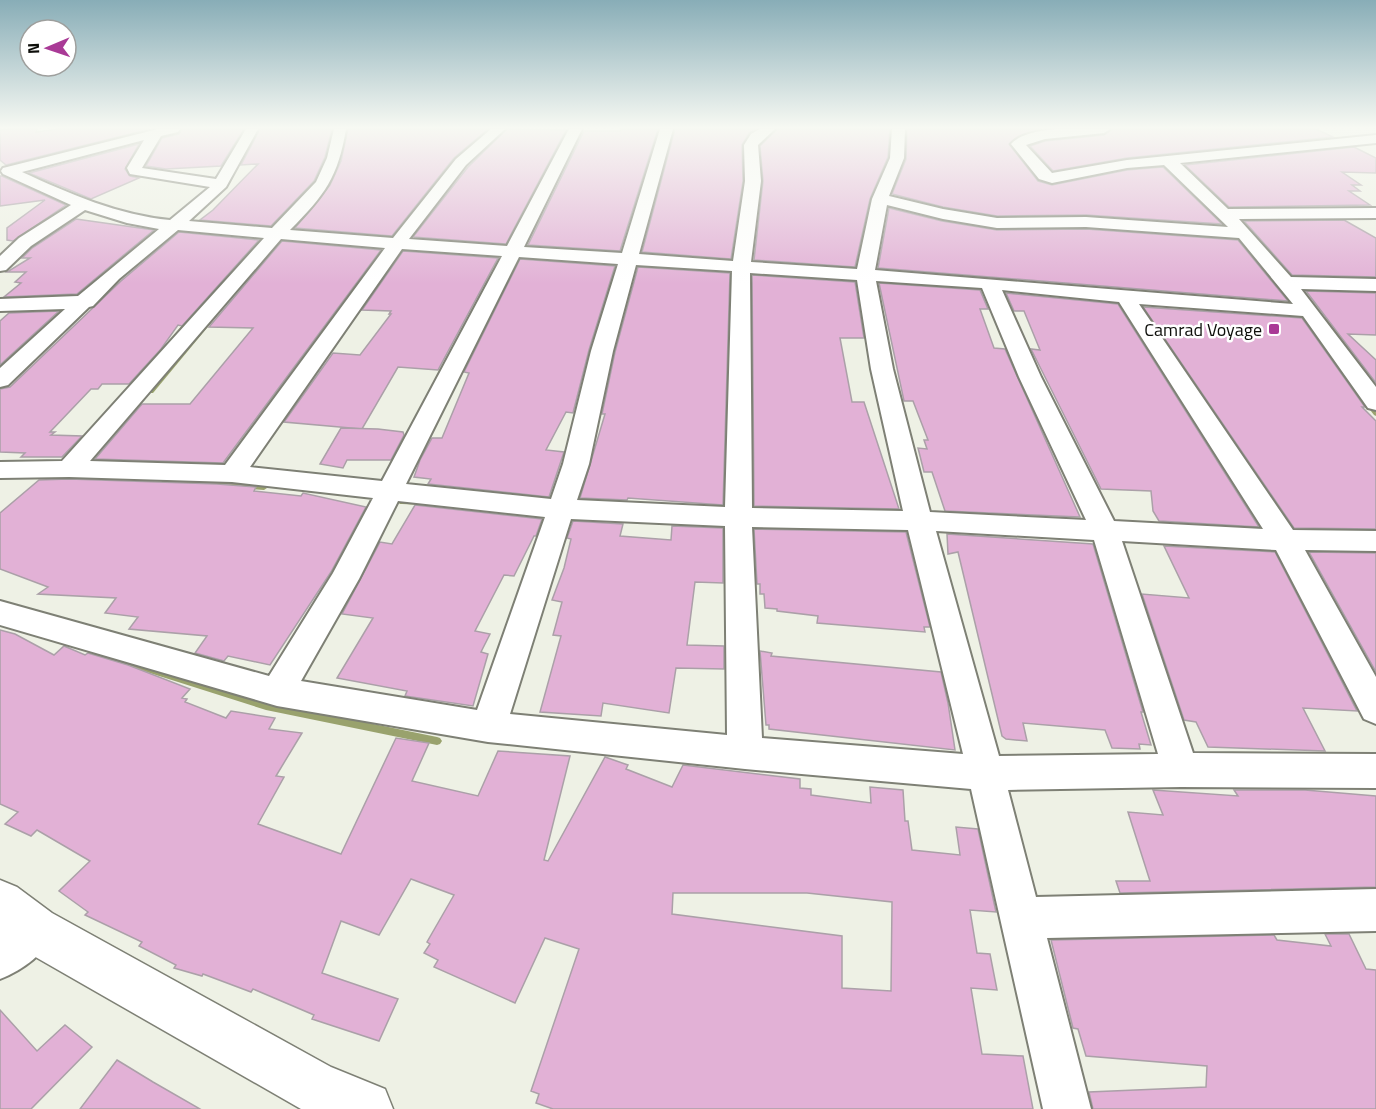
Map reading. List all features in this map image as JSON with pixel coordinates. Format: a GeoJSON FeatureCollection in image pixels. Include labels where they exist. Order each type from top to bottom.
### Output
{"type":"FeatureCollection","features":[{"type":"Feature","properties":{"kind":"main road"},"geometry":{"type":"LineString","coordinates":[[12,931],[312,1086],[365,1109]]}},
{"type":"Feature","properties":{"kind":"street"},"geometry":{"type":"LineString","coordinates":[[24,181],[81,205],[124,218],[176,224],[399,244],[988,283],[1125,297],[1309,311]]}},
{"type":"Feature","properties":{"kind":"street"},"geometry":{"type":"LineString","coordinates":[[200,181],[221,184]]}},
{"type":"Feature","properties":{"kind":"street"},"geometry":{"type":"LineString","coordinates":[[0,380],[121,268],[210,196],[223,181]]}},
{"type":"Feature","properties":{"kind":"street"},"geometry":{"type":"LineString","coordinates":[[69,469],[277,233],[309,202],[324,181]]}},
{"type":"Feature","properties":{"kind":"street"},"geometry":{"type":"LineString","coordinates":[[232,474],[445,181]]}},
{"type":"Feature","properties":{"kind":"street"},"geometry":{"type":"LineString","coordinates":[[278,692],[344,579],[549,181]]}},
{"type":"Feature","properties":{"kind":"street"},"geometry":{"type":"LineString","coordinates":[[488,727],[576,464],[602,351],[652,181]]}},
{"type":"Feature","properties":{"kind":"street"},"geometry":{"type":"LineString","coordinates":[[745,753],[738,517],[741,267],[753,181]]}},
{"type":"Feature","properties":{"kind":"street"},"geometry":{"type":"LineString","coordinates":[[888,181],[880,199],[865,274],[882,369],[919,521],[986,773],[1067,1109]]}},
{"type":"Feature","properties":{"kind":"street"},"geometry":{"type":"LineString","coordinates":[[1191,181],[1245,232],[1372,391]]}},
{"type":"Feature","properties":{"kind":"street"},"geometry":{"type":"LineString","coordinates":[[880,199],[943,214],[997,223],[1086,222],[1245,232]]}},
{"type":"Feature","properties":{"kind":"street"},"geometry":{"type":"LineString","coordinates":[[0,266],[34,236],[81,205]]}},
{"type":"Feature","properties":{"kind":"street"},"geometry":{"type":"LineString","coordinates":[[1227,214],[1376,213]]}},
{"type":"Feature","properties":{"kind":"street"},"geometry":{"type":"LineString","coordinates":[[988,283],[1030,377],[1105,531],[1181,770]]}},
{"type":"Feature","properties":{"kind":"street"},"geometry":{"type":"LineString","coordinates":[[1286,283],[1376,285]]}},
{"type":"Feature","properties":{"kind":"street"},"geometry":{"type":"LineString","coordinates":[[1125,297],[1285,540],[1376,709]]}},
{"type":"Feature","properties":{"kind":"street"},"geometry":{"type":"LineString","coordinates":[[0,305],[86,302]]}},
{"type":"Feature","properties":{"kind":"street"},"geometry":{"type":"LineString","coordinates":[[0,470],[69,469],[232,474],[560,509],[738,517],[919,521],[1285,540],[1376,541]]}},
{"type":"Feature","properties":{"kind":"street"},"geometry":{"type":"LineString","coordinates":[[0,613],[278,692],[488,727],[745,753],[986,773],[1181,770],[1376,771]]}},
{"type":"Feature","properties":{"kind":"street"},"geometry":{"type":"LineString","coordinates":[[1021,918],[1376,910]]}},
{"type":"Feature","properties":{"kind":"building"},"geometry":{"type":"Polygon","coordinates":[[[0,181],[12,181],[66,205],[13,241],[7,240],[7,228],[45,200],[0,206],[0,181]]]}},
{"type":"Feature","properties":{"kind":"building"},"geometry":{"type":"Polygon","coordinates":[[[47,181],[133,181],[91,199],[47,181]]]}},
{"type":"Feature","properties":{"kind":"building"},"geometry":{"type":"Polygon","coordinates":[[[242,181],[314,181],[271,226],[200,220],[242,181]]]}},
{"type":"Feature","properties":{"kind":"building"},"geometry":{"type":"Polygon","coordinates":[[[332,181],[436,181],[392,236],[295,228],[332,181]]]}},
{"type":"Feature","properties":{"kind":"building"},"geometry":{"type":"Polygon","coordinates":[[[457,181],[539,181],[506,244],[413,237],[457,181]]]}},
{"type":"Feature","properties":{"kind":"building"},"geometry":{"type":"Polygon","coordinates":[[[560,181],[642,181],[620,251],[528,245],[560,181]]]}},
{"type":"Feature","properties":{"kind":"building"},"geometry":{"type":"Polygon","coordinates":[[[661,181],[743,181],[731,259],[642,252],[661,181]]]}},
{"type":"Feature","properties":{"kind":"building"},"geometry":{"type":"Polygon","coordinates":[[[763,181],[878,181],[870,199],[855,267],[754,260],[763,181]]]}},
{"type":"Feature","properties":{"kind":"building"},"geometry":{"type":"Polygon","coordinates":[[[897,181],[1038,181],[1052,185],[1073,181],[1177,181],[1222,224],[1086,215],[997,216],[943,207],[892,194],[897,181]]]}},
{"type":"Feature","properties":{"kind":"building"},"geometry":{"type":"Polygon","coordinates":[[[1202,181],[1355,181],[1361,185],[1352,185],[1360,191],[1349,191],[1370,205],[1229,207],[1202,181]]]}},
{"type":"Feature","properties":{"kind":"building"},"geometry":{"type":"Polygon","coordinates":[[[889,208],[942,221],[997,230],[1086,229],[1238,240],[1288,301],[878,268],[889,208]]]}},
{"type":"Feature","properties":{"kind":"building"},"geometry":{"type":"Polygon","coordinates":[[[76,219],[154,230],[77,294],[4,297],[21,283],[15,282],[26,272],[7,272],[30,258],[22,258],[32,248],[76,219]]]}},
{"type":"Feature","properties":{"kind":"building"},"geometry":{"type":"Polygon","coordinates":[[[1344,220],[1376,238],[1376,277],[1292,275],[1244,221],[1344,220]]]}},
{"type":"Feature","properties":{"kind":"building"},"geometry":{"type":"Polygon","coordinates":[[[179,232],[259,240],[182,326],[178,325],[161,349],[129,384],[102,384],[98,389],[91,389],[50,432],[55,432],[51,435],[82,436],[62,457],[21,457],[25,453],[0,452],[0,389],[10,387],[121,281],[179,232]]]}},
{"type":"Feature","properties":{"kind":"building"},"geometry":{"type":"Polygon","coordinates":[[[282,241],[381,250],[223,463],[95,459],[142,404],[190,404],[253,328],[209,327],[282,241]]]}},
{"type":"Feature","properties":{"kind":"building"},"geometry":{"type":"Polygon","coordinates":[[[403,251],[498,258],[438,370],[398,367],[362,429],[284,422],[333,353],[360,355],[391,314],[389,314],[391,311],[362,310],[403,251]]]}},
{"type":"Feature","properties":{"kind":"building"},"geometry":{"type":"Polygon","coordinates":[[[520,259],[615,266],[589,350],[573,413],[566,412],[546,450],[564,452],[549,497],[428,484],[431,479],[414,477],[420,460],[432,438],[442,438],[469,373],[464,372],[520,259]]]}},
{"type":"Feature","properties":{"kind":"building"},"geometry":{"type":"Polygon","coordinates":[[[638,267],[730,273],[723,505],[628,498],[627,500],[580,498],[605,414],[602,414],[615,352],[638,267]]]}},
{"type":"Feature","properties":{"kind":"building"},"geometry":{"type":"Polygon","coordinates":[[[752,275],[855,282],[864,338],[840,338],[852,402],[864,402],[899,509],[754,506],[752,275]]]}},
{"type":"Feature","properties":{"kind":"building"},"geometry":{"type":"Polygon","coordinates":[[[879,283],[980,290],[988,309],[980,309],[994,348],[1005,349],[1080,517],[945,511],[932,472],[924,472],[918,448],[927,449],[924,440],[928,440],[913,401],[904,401],[879,283]]]}},
{"type":"Feature","properties":{"kind":"building"},"geometry":{"type":"Polygon","coordinates":[[[1306,291],[1376,293],[1376,335],[1348,334],[1376,360],[1376,383],[1306,291]]]}},
{"type":"Feature","properties":{"kind":"building"},"geometry":{"type":"Polygon","coordinates":[[[1006,293],[1118,304],[1259,527],[1159,521],[1153,511],[1151,491],[1101,489],[1031,349],[1040,350],[1024,311],[1014,311],[1006,293]]]}},
{"type":"Feature","properties":{"kind":"building"},"geometry":{"type":"Polygon","coordinates":[[[1143,307],[1302,318],[1365,407],[1362,407],[1376,421],[1376,529],[1294,528],[1143,307]]]}},
{"type":"Feature","properties":{"kind":"building"},"geometry":{"type":"Polygon","coordinates":[[[59,311],[0,365],[0,321],[9,313],[59,311]]]}},
{"type":"Feature","properties":{"kind":"building"},"geometry":{"type":"Polygon","coordinates":[[[341,428],[378,429],[403,432],[404,435],[391,460],[347,460],[343,468],[320,464],[341,428]]]}},
{"type":"Feature","properties":{"kind":"building"},"geometry":{"type":"Polygon","coordinates":[[[69,479],[256,487],[254,491],[301,496],[303,493],[366,507],[331,572],[270,665],[228,656],[224,661],[195,653],[207,636],[129,629],[138,617],[105,613],[116,598],[38,594],[48,587],[0,569],[0,513],[39,480],[69,479]]]}},
{"type":"Feature","properties":{"kind":"building"},"geometry":{"type":"Polygon","coordinates":[[[415,505],[542,519],[536,536],[514,576],[504,575],[475,631],[490,634],[481,652],[488,654],[473,706],[405,696],[407,691],[337,678],[373,618],[342,614],[380,542],[392,544],[415,505]]]}},
{"type":"Feature","properties":{"kind":"building"},"geometry":{"type":"Polygon","coordinates":[[[573,521],[623,524],[620,536],[671,540],[672,526],[723,528],[723,583],[695,582],[687,645],[724,646],[724,669],[676,668],[669,713],[603,703],[601,716],[540,712],[561,636],[553,635],[562,602],[552,600],[564,568],[571,539],[567,538],[573,521]]]}},
{"type":"Feature","properties":{"kind":"building"},"geometry":{"type":"Polygon","coordinates":[[[754,529],[906,532],[930,627],[924,627],[925,632],[817,623],[818,616],[765,608],[764,594],[760,594],[760,584],[757,584],[754,529]]]}},
{"type":"Feature","properties":{"kind":"building"},"geometry":{"type":"Polygon","coordinates":[[[947,534],[1093,544],[1151,745],[1139,744],[1140,749],[1112,748],[1105,730],[1023,723],[1027,741],[1006,739],[1002,736],[958,552],[948,554],[947,534]]]}},
{"type":"Feature","properties":{"kind":"building"},"geometry":{"type":"Polygon","coordinates":[[[1164,546],[1275,552],[1357,711],[1303,708],[1325,751],[1208,747],[1196,722],[1184,720],[1142,594],[1189,598],[1164,546]]]}},
{"type":"Feature","properties":{"kind":"building"},"geometry":{"type":"Polygon","coordinates":[[[1309,552],[1376,553],[1376,672],[1309,552]]]}},
{"type":"Feature","properties":{"kind":"building"},"geometry":{"type":"Polygon","coordinates":[[[0,630],[15,634],[54,655],[64,646],[85,655],[88,653],[128,665],[190,689],[182,698],[187,699],[185,702],[226,718],[231,711],[275,718],[269,729],[302,733],[276,776],[284,777],[258,824],[341,854],[396,738],[429,743],[412,781],[478,796],[498,751],[570,756],[544,860],[548,861],[605,757],[628,765],[626,769],[672,787],[683,765],[800,779],[800,788],[811,789],[811,795],[871,803],[870,787],[903,790],[905,821],[908,821],[912,850],[960,855],[956,827],[978,829],[996,912],[970,910],[977,953],[990,954],[997,990],[971,988],[982,1054],[1023,1056],[1033,1109],[553,1109],[536,1103],[539,1094],[531,1091],[579,949],[545,938],[515,1003],[434,967],[438,960],[424,953],[430,944],[427,942],[454,895],[411,879],[379,935],[341,921],[322,973],[398,999],[379,1041],[312,1019],[314,1015],[253,989],[251,992],[203,974],[202,976],[174,968],[176,965],[139,946],[142,942],[85,915],[88,912],[59,891],[90,861],[37,830],[31,836],[5,824],[18,812],[0,804],[0,630]],[[673,893],[672,914],[842,936],[842,988],[891,991],[892,902],[807,893],[673,893]]]}},
{"type":"Feature","properties":{"kind":"building"},"geometry":{"type":"Polygon","coordinates":[[[760,651],[772,653],[771,656],[941,672],[955,750],[769,729],[769,725],[766,725],[760,651]]]}},
{"type":"Feature","properties":{"kind":"building"},"geometry":{"type":"Polygon","coordinates":[[[1153,790],[1238,796],[1234,790],[1305,790],[1376,796],[1376,887],[1120,893],[1116,881],[1150,881],[1128,812],[1163,815],[1153,790]]]}},
{"type":"Feature","properties":{"kind":"building"},"geometry":{"type":"Polygon","coordinates":[[[1325,934],[1349,934],[1366,969],[1376,970],[1376,1109],[1093,1109],[1089,1092],[1206,1087],[1207,1066],[1086,1056],[1078,1029],[1073,1028],[1051,940],[1274,935],[1277,940],[1331,946],[1325,934]]]}},
{"type":"Feature","properties":{"kind":"building"},"geometry":{"type":"Polygon","coordinates":[[[0,1010],[37,1051],[65,1025],[92,1047],[31,1109],[0,1109],[0,1010]]]}},
{"type":"Feature","properties":{"kind":"building"},"geometry":{"type":"Polygon","coordinates":[[[117,1060],[153,1082],[200,1109],[80,1109],[117,1060]]]}},
{"type":"Feature","properties":{"kind":"waterway"},"geometry":{"type":"LineString","coordinates":[[861,242],[870,215]]}},
{"type":"Feature","properties":{"kind":"waterway"},"geometry":{"type":"LineString","coordinates":[[236,265],[261,244]]}},
{"type":"Feature","properties":{"kind":"waterway"},"geometry":{"type":"LineString","coordinates":[[243,283],[279,246]]}},
{"type":"Feature","properties":{"kind":"waterway"},"geometry":{"type":"LineString","coordinates":[[1262,266],[1337,363]]}},
{"type":"Feature","properties":{"kind":"waterway"},"geometry":{"type":"LineString","coordinates":[[1287,271],[1295,276],[1308,278]]}},
{"type":"Feature","properties":{"kind":"waterway"},"geometry":{"type":"LineString","coordinates":[[597,330],[615,273]]}},
{"type":"Feature","properties":{"kind":"waterway"},"geometry":{"type":"LineString","coordinates":[[176,336],[224,279]]}},
{"type":"Feature","properties":{"kind":"waterway"},"geometry":{"type":"LineString","coordinates":[[151,392],[223,305]]}},
{"type":"Feature","properties":{"kind":"waterway"},"geometry":{"type":"LineString","coordinates":[[1323,318],[1366,371],[1376,377]]}},
{"type":"Feature","properties":{"kind":"waterway"},"geometry":{"type":"LineString","coordinates":[[1370,406],[1376,414]]}},
{"type":"Feature","properties":{"kind":"waterway"},"geometry":{"type":"LineString","coordinates":[[164,480],[264,488]]}},
{"type":"Feature","properties":{"kind":"waterway"},"geometry":{"type":"LineString","coordinates":[[402,502],[423,503]]}},
{"type":"Feature","properties":{"kind":"waterway"},"geometry":{"type":"LineString","coordinates":[[96,653],[266,706],[437,741]]}},
{"type":"Feature","properties":{"kind":"place","name":"Camrad Voyage"},"geometry":{"type":"Point","coordinates":[1274,329]}}]}
